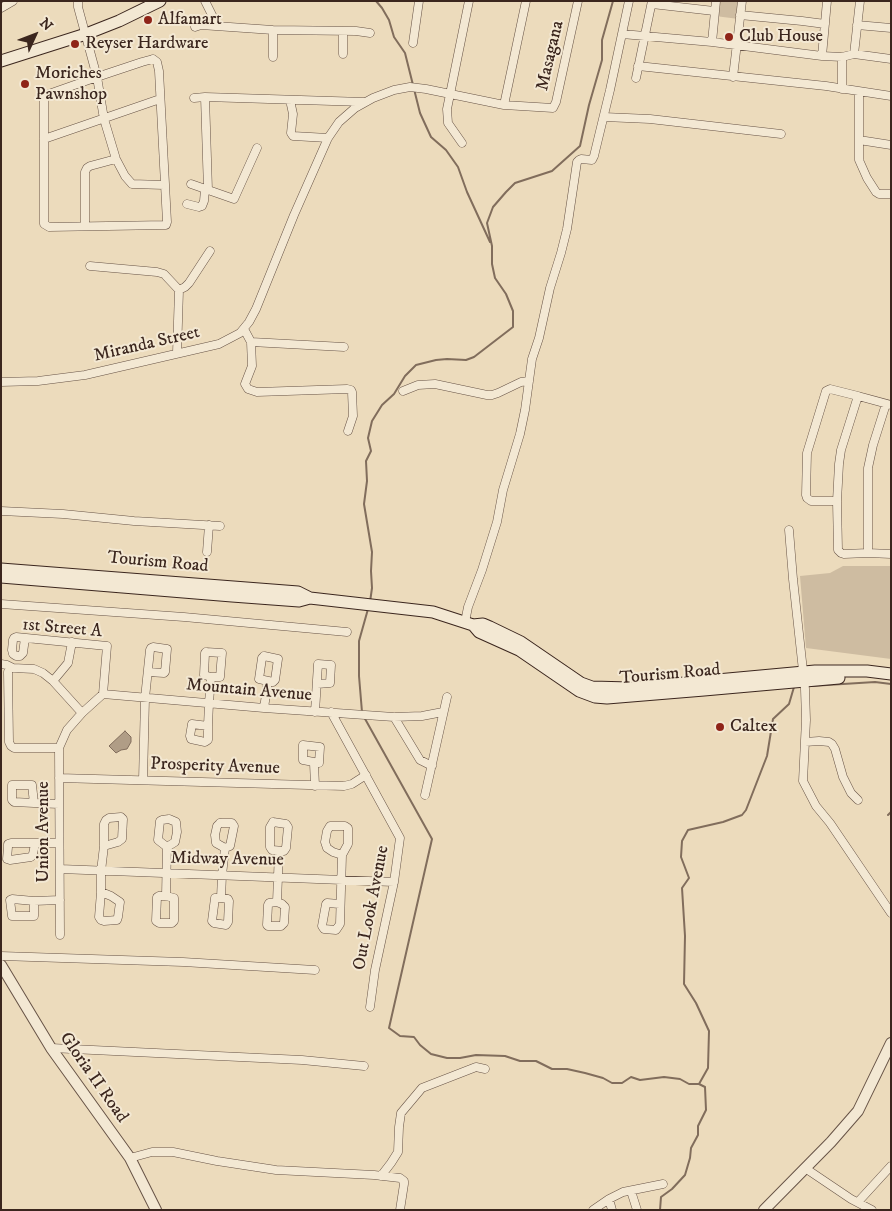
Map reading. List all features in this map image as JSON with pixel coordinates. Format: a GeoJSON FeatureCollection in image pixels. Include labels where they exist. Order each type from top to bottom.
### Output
{"type":"FeatureCollection","features":[{"type":"Feature","properties":{"kind":"main road"},"geometry":{"type":"LineString","coordinates":[[1,61],[86,34],[119,21],[160,1]]}},
{"type":"Feature","properties":{"kind":"main road","name":"Tourism Road"},"geometry":{"type":"LineString","coordinates":[[1,569],[298,592],[310,598],[433,612],[469,624],[479,632],[519,650],[579,691],[595,697],[608,698],[849,677],[891,680]]}},
{"type":"Feature","properties":{"kind":"main road","name":"Tourism Road"},"geometry":{"type":"LineString","coordinates":[[1,577],[300,601],[310,598]]}},
{"type":"Feature","properties":{"kind":"main road","name":"Tourism Road"},"geometry":{"type":"LineString","coordinates":[[804,681],[867,671],[891,674]]}},
{"type":"Feature","properties":{"kind":"street"},"geometry":{"type":"LineString","coordinates":[[1,8],[13,1]]}},
{"type":"Feature","properties":{"kind":"street"},"geometry":{"type":"LineString","coordinates":[[78,1],[97,77],[104,119],[116,159],[125,176],[132,184],[164,185]]}},
{"type":"Feature","properties":{"kind":"street"},"geometry":{"type":"LineString","coordinates":[[205,1],[217,25]]}},
{"type":"Feature","properties":{"kind":"street"},"geometry":{"type":"LineString","coordinates":[[413,43],[419,1]]}},
{"type":"Feature","properties":{"kind":"street"},"geometry":{"type":"LineString","coordinates":[[462,143],[448,123],[447,109],[469,1]]}},
{"type":"Feature","properties":{"kind":"street"},"geometry":{"type":"LineString","coordinates":[[194,98],[364,102],[383,94],[414,87],[504,105],[526,1]]}},
{"type":"Feature","properties":{"kind":"street","name":"Masagana"},"geometry":{"type":"LineString","coordinates":[[504,105],[553,108],[556,102],[578,1]]}},
{"type":"Feature","properties":{"kind":"street"},"geometry":{"type":"LineString","coordinates":[[469,624],[468,607],[497,522],[503,490],[521,426],[532,359],[540,338],[550,288],[567,229],[577,162],[581,159],[592,160],[597,147],[629,1]]}},
{"type":"Feature","properties":{"kind":"street"},"geometry":{"type":"LineString","coordinates":[[712,42],[716,1]]}},
{"type":"Feature","properties":{"kind":"street"},"geometry":{"type":"LineString","coordinates":[[732,77],[742,1]]}},
{"type":"Feature","properties":{"kind":"street"},"geometry":{"type":"LineString","coordinates":[[822,56],[827,1]]}},
{"type":"Feature","properties":{"kind":"street"},"geometry":{"type":"LineString","coordinates":[[854,54],[860,1]]}},
{"type":"Feature","properties":{"kind":"street"},"geometry":{"type":"LineString","coordinates":[[636,78],[652,2],[714,11]]}},
{"type":"Feature","properties":{"kind":"street"},"geometry":{"type":"LineString","coordinates":[[740,15],[825,24]]}},
{"type":"Feature","properties":{"kind":"street"},"geometry":{"type":"LineString","coordinates":[[195,27],[217,25],[273,30],[370,33]]}},
{"type":"Feature","properties":{"kind":"street"},"geometry":{"type":"LineString","coordinates":[[857,25],[891,28]]}},
{"type":"Feature","properties":{"kind":"street"},"geometry":{"type":"LineString","coordinates":[[273,30],[273,57]]}},
{"type":"Feature","properties":{"kind":"street"},"geometry":{"type":"LineString","coordinates":[[343,31],[343,54]]}},
{"type":"Feature","properties":{"kind":"street"},"geometry":{"type":"LineString","coordinates":[[622,34],[712,42],[822,56],[842,57],[854,54],[891,59]]}},
{"type":"Feature","properties":{"kind":"street"},"geometry":{"type":"LineString","coordinates":[[842,57],[842,89]]}},
{"type":"Feature","properties":{"kind":"street"},"geometry":{"type":"LineString","coordinates":[[155,60],[157,62],[166,225],[49,227],[44,224],[44,97],[97,77],[142,62],[155,60]]}},
{"type":"Feature","properties":{"kind":"street"},"geometry":{"type":"LineString","coordinates":[[638,66],[891,96]]}},
{"type":"Feature","properties":{"kind":"street"},"geometry":{"type":"LineString","coordinates":[[859,92],[859,160],[876,192],[879,194],[891,194]]}},
{"type":"Feature","properties":{"kind":"street"},"geometry":{"type":"LineString","coordinates":[[187,204],[202,206],[207,190],[205,97]]}},
{"type":"Feature","properties":{"kind":"street"},"geometry":{"type":"LineString","coordinates":[[44,139],[160,100]]}},
{"type":"Feature","properties":{"kind":"street"},"geometry":{"type":"LineString","coordinates":[[290,100],[293,114],[291,133],[293,136],[328,138]]}},
{"type":"Feature","properties":{"kind":"street","name":"Miranda Street"},"geometry":{"type":"LineString","coordinates":[[1,382],[38,382],[93,373],[219,344],[234,337],[244,329],[256,309],[328,138],[339,122],[364,102]]}},
{"type":"Feature","properties":{"kind":"street"},"geometry":{"type":"LineString","coordinates":[[604,117],[650,119],[781,134]]}},
{"type":"Feature","properties":{"kind":"street"},"geometry":{"type":"LineString","coordinates":[[858,140],[891,145]]}},
{"type":"Feature","properties":{"kind":"street"},"geometry":{"type":"LineString","coordinates":[[190,184],[234,199],[257,148]]}},
{"type":"Feature","properties":{"kind":"street"},"geometry":{"type":"LineString","coordinates":[[85,226],[85,172],[90,166],[116,159]]}},
{"type":"Feature","properties":{"kind":"street"},"geometry":{"type":"LineString","coordinates":[[179,290],[189,284],[210,251]]}},
{"type":"Feature","properties":{"kind":"street"},"geometry":{"type":"LineString","coordinates":[[90,266],[164,274],[179,290],[177,353]]}},
{"type":"Feature","properties":{"kind":"street"},"geometry":{"type":"LineString","coordinates":[[244,329],[251,342],[252,366],[246,379],[246,387],[257,392],[351,390],[353,416],[348,431]]}},
{"type":"Feature","properties":{"kind":"street"},"geometry":{"type":"LineString","coordinates":[[251,342],[344,347]]}},
{"type":"Feature","properties":{"kind":"street"},"geometry":{"type":"LineString","coordinates":[[403,390],[418,385],[435,384],[492,395],[520,382],[529,381]]}},
{"type":"Feature","properties":{"kind":"street"},"geometry":{"type":"LineString","coordinates":[[837,501],[811,500],[806,495],[807,453],[826,391],[830,389],[888,404],[873,445],[868,468],[868,553]]}},
{"type":"Feature","properties":{"kind":"street"},"geometry":{"type":"LineString","coordinates":[[858,396],[841,450],[839,464],[837,501],[838,550],[844,554],[891,554]]}},
{"type":"Feature","properties":{"kind":"street"},"geometry":{"type":"LineString","coordinates":[[1,511],[220,526]]}},
{"type":"Feature","properties":{"kind":"street"},"geometry":{"type":"LineString","coordinates":[[207,552],[209,525]]}},
{"type":"Feature","properties":{"kind":"street"},"geometry":{"type":"LineString","coordinates":[[789,530],[804,681],[804,785],[816,806],[891,913]]}},
{"type":"Feature","properties":{"kind":"street"},"geometry":{"type":"LineString","coordinates":[[1,604],[184,617],[347,632]]}},
{"type":"Feature","properties":{"kind":"street","name":"1st Street A"},"geometry":{"type":"LineString","coordinates":[[25,638],[23,653],[20,656],[12,654],[13,640],[16,637],[108,646],[103,694]]}},
{"type":"Feature","properties":{"kind":"street"},"geometry":{"type":"LineString","coordinates":[[53,682],[68,663],[72,642]]}},
{"type":"Feature","properties":{"kind":"street"},"geometry":{"type":"LineString","coordinates":[[143,780],[145,698],[150,650],[154,647],[167,649],[166,671],[164,673],[148,672]]}},
{"type":"Feature","properties":{"kind":"street"},"geometry":{"type":"LineString","coordinates":[[1,664],[7,665],[9,742],[11,746],[14,748],[58,748]]}},
{"type":"Feature","properties":{"kind":"street"},"geometry":{"type":"LineString","coordinates":[[315,712],[318,664],[331,665],[330,683],[317,684]]}},
{"type":"Feature","properties":{"kind":"street"},"geometry":{"type":"LineString","coordinates":[[7,671],[34,669],[43,673],[82,713],[103,694]]}},
{"type":"Feature","properties":{"kind":"street"},"geometry":{"type":"LineString","coordinates":[[208,726],[193,724],[190,736],[193,740],[205,742],[208,740],[211,677]]}},
{"type":"Feature","properties":{"kind":"street"},"geometry":{"type":"LineString","coordinates":[[264,708],[268,681]]}},
{"type":"Feature","properties":{"kind":"street","name":"Mountain Avenue"},"geometry":{"type":"LineString","coordinates":[[103,694],[394,717],[422,716],[443,712]]}},
{"type":"Feature","properties":{"kind":"street"},"geometry":{"type":"LineString","coordinates":[[425,794],[447,697]]}},
{"type":"Feature","properties":{"kind":"street","name":"Out Look Avenue"},"geometry":{"type":"LineString","coordinates":[[331,712],[400,838],[394,882],[375,970],[370,1007]]}},
{"type":"Feature","properties":{"kind":"street","name":"Union Avenue"},"geometry":{"type":"LineString","coordinates":[[60,935],[58,748],[67,730],[82,713]]}},
{"type":"Feature","properties":{"kind":"street"},"geometry":{"type":"LineString","coordinates":[[394,717],[420,760],[432,766]]}},
{"type":"Feature","properties":{"kind":"street"},"geometry":{"type":"LineString","coordinates":[[805,742],[819,741],[832,744],[848,787],[853,796],[858,800]]}},
{"type":"Feature","properties":{"kind":"street"},"geometry":{"type":"LineString","coordinates":[[314,762],[315,786]]}},
{"type":"Feature","properties":{"kind":"street","name":"Prosperity Avenue"},"geometry":{"type":"LineString","coordinates":[[59,778],[344,786],[352,784],[366,775]]}},
{"type":"Feature","properties":{"kind":"street"},"geometry":{"type":"LineString","coordinates":[[34,803],[33,786],[12,785],[12,800],[14,802],[34,803],[59,804]]}},
{"type":"Feature","properties":{"kind":"street"},"geometry":{"type":"LineString","coordinates":[[102,892],[120,902],[118,919],[101,920],[99,917],[102,892],[101,871],[104,824],[109,818],[121,817],[122,837],[118,842],[104,846]]}},
{"type":"Feature","properties":{"kind":"street"},"geometry":{"type":"LineString","coordinates":[[340,904],[327,903],[325,906],[322,926],[324,929],[336,930],[340,924],[342,855],[348,844],[348,828],[345,826],[330,826],[325,842],[327,848],[342,855]]}},
{"type":"Feature","properties":{"kind":"street"},"geometry":{"type":"LineString","coordinates":[[35,844],[34,854],[28,858],[8,860],[8,844],[59,842]]}},
{"type":"Feature","properties":{"kind":"street"},"geometry":{"type":"LineString","coordinates":[[166,896],[167,847]]}},
{"type":"Feature","properties":{"kind":"street"},"geometry":{"type":"LineString","coordinates":[[221,898],[224,848]]}},
{"type":"Feature","properties":{"kind":"street"},"geometry":{"type":"LineString","coordinates":[[277,902],[279,851]]}},
{"type":"Feature","properties":{"kind":"street","name":"Midway Avenue"},"geometry":{"type":"LineString","coordinates":[[60,870],[278,876],[394,882]]}},
{"type":"Feature","properties":{"kind":"street"},"geometry":{"type":"LineString","coordinates":[[34,902],[33,917],[12,916],[10,900],[12,899],[34,902],[60,900]]}},
{"type":"Feature","properties":{"kind":"street"},"geometry":{"type":"LineString","coordinates":[[1,956],[182,962],[316,970]]}},
{"type":"Feature","properties":{"kind":"street","name":"Gloria II Road"},"geometry":{"type":"LineString","coordinates":[[1,965],[51,1048],[130,1158],[156,1210]]}},
{"type":"Feature","properties":{"kind":"street"},"geometry":{"type":"LineString","coordinates":[[764,1210],[831,1142],[858,1111],[886,1063],[891,1044]]}},
{"type":"Feature","properties":{"kind":"street"},"geometry":{"type":"LineString","coordinates":[[51,1048],[302,1060],[364,1066]]}},
{"type":"Feature","properties":{"kind":"street"},"geometry":{"type":"LineString","coordinates":[[381,1176],[398,1152],[401,1112],[422,1088],[476,1067],[485,1069]]}},
{"type":"Feature","properties":{"kind":"street"},"geometry":{"type":"LineString","coordinates":[[130,1158],[152,1152],[173,1152],[276,1170],[400,1178],[404,1181],[400,1210]]}},
{"type":"Feature","properties":{"kind":"street"},"geometry":{"type":"LineString","coordinates":[[858,1202],[891,1166]]}},
{"type":"Feature","properties":{"kind":"street"},"geometry":{"type":"LineString","coordinates":[[805,1168],[851,1199],[872,1210]]}},
{"type":"Feature","properties":{"kind":"street"},"geometry":{"type":"LineString","coordinates":[[593,1210],[623,1192],[663,1184]]}},
{"type":"Feature","properties":{"kind":"street"},"geometry":{"type":"LineString","coordinates":[[631,1191],[637,1210]]}},
{"type":"Feature","properties":{"kind":"street"},"geometry":{"type":"LineString","coordinates":[[609,1199],[612,1210]]}},
{"type":"Feature","properties":{"kind":"shaded area"},"geometry":{"type":"Polygon","coordinates":[[[717,1],[741,1],[739,19],[715,16],[717,1]]]}},
{"type":"Feature","properties":{"kind":"shaded area"},"geometry":{"type":"Polygon","coordinates":[[[843,566],[891,566],[891,659],[806,648],[800,576],[830,573],[843,566]]]}},
{"type":"Feature","properties":{"kind":"shaded area"},"geometry":{"type":"Polygon","coordinates":[[[125,731],[131,737],[131,742],[127,749],[116,753],[109,746],[125,731]]]}},
{"type":"Feature","properties":{"kind":"waterway"},"geometry":{"type":"LineString","coordinates":[[376,1],[389,20],[394,37],[405,53],[413,85]]}},
{"type":"Feature","properties":{"kind":"waterway"},"geometry":{"type":"LineString","coordinates":[[370,602],[372,552],[364,504],[367,481],[366,461],[371,451],[368,438],[372,421],[382,405],[394,394],[405,376],[416,365],[436,360],[466,360],[474,357],[513,327],[513,311],[506,294],[495,278],[492,264],[492,246],[487,223],[493,207],[515,183],[552,171],[580,146],[602,60],[602,40],[613,1]]}},
{"type":"Feature","properties":{"kind":"waterway"},"geometry":{"type":"LineString","coordinates":[[414,89],[420,113],[431,137],[446,150],[458,167],[467,192],[490,242]]}},
{"type":"Feature","properties":{"kind":"waterway"},"geometry":{"type":"LineString","coordinates":[[362,712],[359,641],[368,609]]}},
{"type":"Feature","properties":{"kind":"waterway"},"geometry":{"type":"LineString","coordinates":[[811,686],[875,682],[891,684]]}},
{"type":"Feature","properties":{"kind":"waterway"},"geometry":{"type":"LineString","coordinates":[[699,1084],[708,1068],[709,1031],[696,1003],[684,984],[685,936],[682,888],[689,878],[681,857],[682,841],[688,830],[723,822],[742,815],[746,810],[767,756],[773,719],[789,704],[794,687]]}},
{"type":"Feature","properties":{"kind":"waterway"},"geometry":{"type":"LineString","coordinates":[[364,717],[432,839],[389,1028],[400,1036],[414,1037],[431,1054],[447,1058],[476,1055],[505,1056],[520,1061],[536,1061],[552,1069],[567,1069],[585,1073],[603,1078],[612,1083],[622,1083],[631,1077],[640,1080],[664,1077],[680,1079],[689,1084],[699,1084],[705,1087],[706,1110],[698,1126],[698,1135],[691,1148],[685,1175],[672,1189],[661,1197],[660,1210]]}},
{"type":"Feature","properties":{"kind":"waterway"},"geometry":{"type":"LineString","coordinates":[[888,815],[891,812]]}},
{"type":"Feature","properties":{"kind":"place","name":"Alfamart"},"geometry":{"type":"Point","coordinates":[148,20]}},
{"type":"Feature","properties":{"kind":"place","name":"Club House"},"geometry":{"type":"Point","coordinates":[729,37]}},
{"type":"Feature","properties":{"kind":"place","name":"Reyser Hardware"},"geometry":{"type":"Point","coordinates":[75,44]}},
{"type":"Feature","properties":{"kind":"place","name":"Moriches Pawnshop"},"geometry":{"type":"Point","coordinates":[25,84]}},
{"type":"Feature","properties":{"kind":"place","name":"Caltex"},"geometry":{"type":"Point","coordinates":[720,727]}}]}
